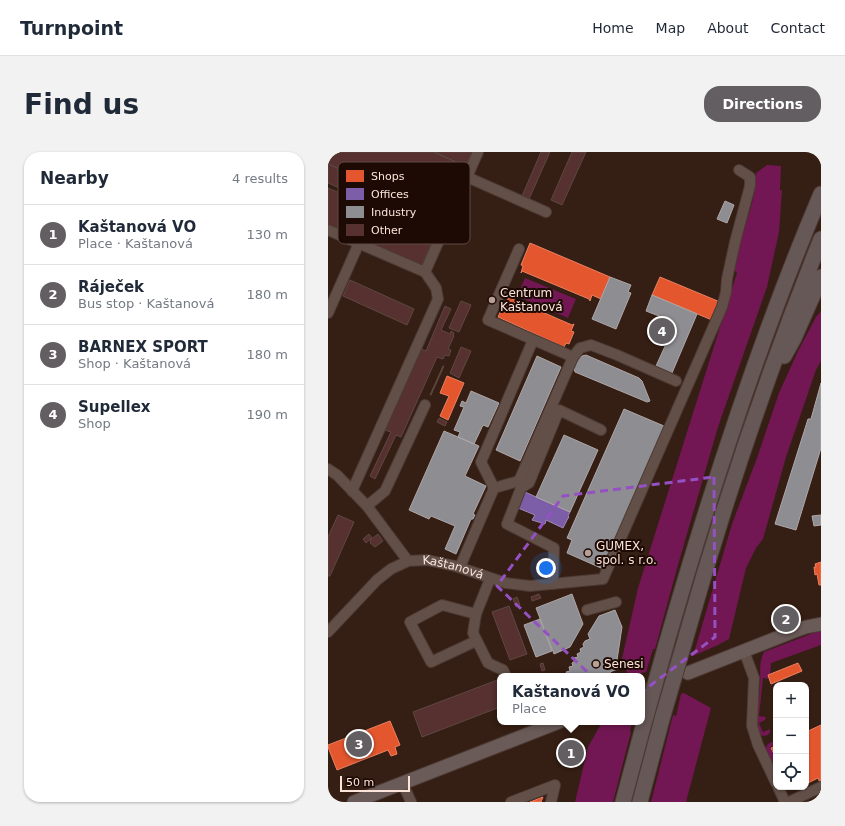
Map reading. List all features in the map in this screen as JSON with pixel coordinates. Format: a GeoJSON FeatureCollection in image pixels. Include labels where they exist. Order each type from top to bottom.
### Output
{"type":"FeatureCollection","features":[{"type":"Feature","properties":{"kind":"highway"},"geometry":{"type":"LineString","coordinates":[[645,721],[688,567],[734,425],[784,285],[819,199]]}},
{"type":"Feature","properties":{"kind":"highway"},"geometry":{"type":"LineString","coordinates":[[640,802],[705,571],[762,395],[802,285],[821,239]]}},
{"type":"Feature","properties":{"kind":"highway"},"geometry":{"type":"LineString","coordinates":[[762,395],[794,338],[821,277]]}},
{"type":"Feature","properties":{"kind":"highway"},"geometry":{"type":"LineString","coordinates":[[794,338],[821,302]]}},
{"type":"Feature","properties":{"kind":"highway"},"geometry":{"type":"LineString","coordinates":[[623,802],[644,725]]}},
{"type":"Feature","properties":{"kind":"main road"},"geometry":{"type":"LineString","coordinates":[[806,627],[821,617]]}},
{"type":"Feature","properties":{"kind":"main road"},"geometry":{"type":"LineString","coordinates":[[688,673],[806,627],[821,624]]}},
{"type":"Feature","properties":{"kind":"main road"},"geometry":{"type":"LineString","coordinates":[[354,802],[551,725]]}},
{"type":"Feature","properties":{"kind":"street"},"geometry":{"type":"LineString","coordinates":[[470,170],[478,152]]}},
{"type":"Feature","properties":{"kind":"street","name":"Kaštanová"},"geometry":{"type":"LineString","coordinates":[[328,632],[377,580],[391,569],[408,561],[428,560],[460,567],[490,579],[530,586],[604,580],[722,307],[750,186],[750,177],[739,170]]}},
{"type":"Feature","properties":{"kind":"street"},"geometry":{"type":"LineString","coordinates":[[470,178],[546,212]]}},
{"type":"Feature","properties":{"kind":"street"},"geometry":{"type":"LineString","coordinates":[[328,230],[338,234]]}},
{"type":"Feature","properties":{"kind":"street"},"geometry":{"type":"LineString","coordinates":[[328,313],[359,244]]}},
{"type":"Feature","properties":{"kind":"street"},"geometry":{"type":"LineString","coordinates":[[352,491],[438,299],[436,288],[425,272],[361,244]]}},
{"type":"Feature","properties":{"kind":"street"},"geometry":{"type":"LineString","coordinates":[[425,272],[437,244]]}},
{"type":"Feature","properties":{"kind":"street"},"geometry":{"type":"LineString","coordinates":[[519,249],[488,320],[573,357]]}},
{"type":"Feature","properties":{"kind":"street"},"geometry":{"type":"LineString","coordinates":[[460,567],[494,488],[481,462],[533,340]]}},
{"type":"Feature","properties":{"kind":"street"},"geometry":{"type":"LineString","coordinates":[[494,488],[519,481],[573,357],[580,348],[591,345],[676,381]]}},
{"type":"Feature","properties":{"kind":"street"},"geometry":{"type":"LineString","coordinates":[[367,506],[385,491],[425,404]]}},
{"type":"Feature","properties":{"kind":"street"},"geometry":{"type":"LineString","coordinates":[[553,584],[554,548],[507,524],[521,488],[529,482],[559,410],[601,430]]}},
{"type":"Feature","properties":{"kind":"street"},"geometry":{"type":"LineString","coordinates":[[328,469],[337,475],[367,506],[408,561]]}},
{"type":"Feature","properties":{"kind":"street"},"geometry":{"type":"LineString","coordinates":[[490,579],[476,614],[473,633],[488,663],[503,670],[504,673]]}},
{"type":"Feature","properties":{"kind":"street"},"geometry":{"type":"LineString","coordinates":[[587,610],[616,602]]}},
{"type":"Feature","properties":{"kind":"street"},"geometry":{"type":"LineString","coordinates":[[476,614],[442,605],[410,622],[432,662],[476,641]]}},
{"type":"Feature","properties":{"kind":"street"},"geometry":{"type":"LineString","coordinates":[[744,651],[754,678],[752,726],[758,745],[773,777]]}},
{"type":"Feature","properties":{"kind":"street"},"geometry":{"type":"LineString","coordinates":[[402,782],[410,802]]}},
{"type":"Feature","properties":{"kind":"street"},"geometry":{"type":"LineString","coordinates":[[511,802],[555,785],[551,802]]}},
{"type":"Feature","properties":{"kind":"street"},"geometry":{"type":"LineString","coordinates":[[789,802],[821,787]]}},
{"type":"Feature","properties":{"kind":"street"},"geometry":{"type":"LineString","coordinates":[[779,790],[785,802]]}},
{"type":"Feature","properties":{"kind":"highlighted area"},"geometry":{"type":"Polygon","coordinates":[[[714,477],[715,637],[623,706],[497,586],[563,496],[714,477]]]}},
{"type":"Feature","properties":{"kind":"shaded area"},"geometry":{"type":"Polygon","coordinates":[[[767,165],[781,166],[780,190],[782,190],[779,232],[767,287],[718,427],[655,649],[653,649],[646,672],[628,673],[621,663],[638,588],[737,273],[733,269],[753,199],[756,173],[767,165]]]}},
{"type":"Feature","properties":{"kind":"shaded area"},"geometry":{"type":"Polygon","coordinates":[[[525,278],[576,299],[568,318],[517,296],[525,278]]]}},
{"type":"Feature","properties":{"kind":"shaded area"},"geometry":{"type":"Polygon","coordinates":[[[821,311],[821,361],[816,370],[786,457],[763,539],[756,548],[746,568],[729,639],[693,656],[732,524],[757,458],[779,393],[798,351],[816,317],[821,311]]]}},
{"type":"Feature","properties":{"kind":"shaded area"},"geometry":{"type":"Polygon","coordinates":[[[821,630],[821,645],[771,663],[770,679],[763,678],[759,716],[766,717],[765,720],[759,723],[763,732],[770,729],[770,732],[768,735],[762,736],[759,733],[756,716],[760,687],[760,665],[764,652],[821,630]]]}},
{"type":"Feature","properties":{"kind":"shaded area"},"geometry":{"type":"Polygon","coordinates":[[[684,693],[711,708],[686,802],[651,802],[673,715],[676,716],[681,694],[684,693]]]}},
{"type":"Feature","properties":{"kind":"shaded area"},"geometry":{"type":"Polygon","coordinates":[[[600,725],[631,725],[631,732],[613,802],[575,802],[588,747],[600,725]]]}},
{"type":"Feature","properties":{"kind":"shaded area"},"geometry":{"type":"Polygon","coordinates":[[[773,742],[773,746],[770,747],[773,754],[773,765],[766,749],[768,744],[773,742]]]}},
{"type":"Feature","properties":{"kind":"pier"},"geometry":{"type":"Polygon","coordinates":[[[813,152],[821,152],[821,168],[809,160],[813,152]]]}},
{"type":"Feature","properties":{"kind":"building: Shops"},"geometry":{"type":"Polygon","coordinates":[[[530,243],[610,277],[601,299],[592,295],[590,301],[589,299],[522,271],[521,273],[523,266],[521,265],[530,243]]]}},
{"type":"Feature","properties":{"kind":"building: Shops"},"geometry":{"type":"Polygon","coordinates":[[[660,277],[720,302],[712,320],[652,295],[660,277]]]}},
{"type":"Feature","properties":{"kind":"building: Shops"},"geometry":{"type":"Polygon","coordinates":[[[509,295],[510,298],[572,325],[574,324],[571,331],[574,332],[569,344],[566,343],[564,347],[498,317],[505,301],[507,302],[509,295]]]}},
{"type":"Feature","properties":{"kind":"building: Shops"},"geometry":{"type":"Polygon","coordinates":[[[447,376],[464,383],[448,420],[440,416],[449,396],[440,393],[447,376]]]}},
{"type":"Feature","properties":{"kind":"building: Shops"},"geometry":{"type":"Polygon","coordinates":[[[821,562],[821,585],[819,585],[814,567],[816,567],[815,564],[821,562]]]}},
{"type":"Feature","properties":{"kind":"building: Shops"},"geometry":{"type":"Polygon","coordinates":[[[798,663],[802,671],[771,684],[768,675],[798,663]]]}},
{"type":"Feature","properties":{"kind":"building: Shops"},"geometry":{"type":"Polygon","coordinates":[[[390,721],[400,745],[395,747],[397,754],[391,756],[388,750],[337,770],[328,745],[390,721]]]}},
{"type":"Feature","properties":{"kind":"building: Shops"},"geometry":{"type":"Polygon","coordinates":[[[821,725],[821,785],[818,778],[809,782],[809,731],[821,725]]]}},
{"type":"Feature","properties":{"kind":"building: Shops"},"geometry":{"type":"Polygon","coordinates":[[[543,797],[541,802],[530,802],[543,797]]]}},
{"type":"Feature","properties":{"kind":"building: Offices"},"geometry":{"type":"Polygon","coordinates":[[[525,492],[570,512],[563,528],[546,520],[545,524],[532,520],[535,515],[518,508],[525,492]]]}},
{"type":"Feature","properties":{"kind":"building: Industry"},"geometry":{"type":"Polygon","coordinates":[[[725,201],[734,205],[727,223],[717,219],[725,201]]]}},
{"type":"Feature","properties":{"kind":"building: Industry"},"geometry":{"type":"Polygon","coordinates":[[[610,277],[631,285],[628,292],[631,293],[616,329],[592,319],[610,277]]]}},
{"type":"Feature","properties":{"kind":"building: Industry"},"geometry":{"type":"Polygon","coordinates":[[[652,295],[697,314],[672,373],[656,366],[666,344],[650,337],[659,316],[646,311],[652,295]]]}},
{"type":"Feature","properties":{"kind":"building: Industry"},"geometry":{"type":"Polygon","coordinates":[[[586,355],[639,378],[642,381],[650,401],[647,402],[575,372],[574,367],[578,358],[586,355]]]}},
{"type":"Feature","properties":{"kind":"building: Industry"},"geometry":{"type":"Polygon","coordinates":[[[537,356],[561,367],[520,461],[496,450],[537,356]]]}},
{"type":"Feature","properties":{"kind":"building: Industry"},"geometry":{"type":"Polygon","coordinates":[[[821,383],[821,448],[796,530],[775,524],[808,419],[811,419],[821,383]]]}},
{"type":"Feature","properties":{"kind":"building: Industry"},"geometry":{"type":"Polygon","coordinates":[[[471,391],[499,403],[488,427],[483,425],[474,444],[458,437],[460,432],[454,430],[464,407],[460,406],[462,401],[466,403],[471,391]]]}},
{"type":"Feature","properties":{"kind":"building: Industry"},"geometry":{"type":"Polygon","coordinates":[[[624,409],[664,426],[601,568],[567,553],[572,540],[567,538],[624,409]]]}},
{"type":"Feature","properties":{"kind":"building: Industry"},"geometry":{"type":"Polygon","coordinates":[[[444,431],[479,446],[465,476],[486,486],[473,514],[475,515],[473,519],[471,519],[456,554],[445,549],[455,526],[431,516],[429,519],[409,510],[444,431]]]}},
{"type":"Feature","properties":{"kind":"building: Industry"},"geometry":{"type":"Polygon","coordinates":[[[564,435],[598,450],[570,512],[536,497],[564,435]]]}},
{"type":"Feature","properties":{"kind":"building: Industry"},"geometry":{"type":"Polygon","coordinates":[[[821,515],[821,525],[814,526],[812,516],[821,515]]]}},
{"type":"Feature","properties":{"kind":"building: Industry"},"geometry":{"type":"Polygon","coordinates":[[[572,594],[583,624],[570,647],[554,654],[536,608],[572,594]]]}},
{"type":"Feature","properties":{"kind":"building: Industry"},"geometry":{"type":"Polygon","coordinates":[[[615,610],[622,627],[617,660],[620,668],[610,673],[566,673],[570,671],[569,667],[573,666],[572,663],[575,661],[574,658],[578,657],[577,654],[581,652],[580,649],[584,647],[583,644],[585,641],[590,639],[588,634],[599,616],[615,610]]]}},
{"type":"Feature","properties":{"kind":"building: Industry"},"geometry":{"type":"Polygon","coordinates":[[[540,619],[552,651],[536,657],[524,625],[540,619]]]}},
{"type":"Feature","properties":{"kind":"building: Other"},"geometry":{"type":"Polygon","coordinates":[[[330,152],[434,152],[456,162],[338,162],[338,168],[328,164],[328,156],[330,152]]]}},
{"type":"Feature","properties":{"kind":"building: Other"},"geometry":{"type":"Polygon","coordinates":[[[434,152],[472,152],[467,162],[456,162],[434,152]]]}},
{"type":"Feature","properties":{"kind":"building: Other"},"geometry":{"type":"Polygon","coordinates":[[[541,152],[550,152],[529,199],[522,196],[541,152]]]}},
{"type":"Feature","properties":{"kind":"building: Other"},"geometry":{"type":"Polygon","coordinates":[[[572,152],[586,152],[562,205],[551,200],[572,152]]]}},
{"type":"Feature","properties":{"kind":"building: Other"},"geometry":{"type":"Polygon","coordinates":[[[328,164],[338,168],[338,187],[328,183],[328,164]]]}},
{"type":"Feature","properties":{"kind":"building: Other"},"geometry":{"type":"Polygon","coordinates":[[[328,188],[338,192],[338,230],[328,226],[328,188]]]}},
{"type":"Feature","properties":{"kind":"building: Other"},"geometry":{"type":"Polygon","coordinates":[[[369,244],[431,244],[421,267],[369,244]]]}},
{"type":"Feature","properties":{"kind":"building: Other"},"geometry":{"type":"Polygon","coordinates":[[[350,280],[414,309],[407,325],[343,296],[350,280]]]}},
{"type":"Feature","properties":{"kind":"building: Other"},"geometry":{"type":"Polygon","coordinates":[[[461,301],[471,305],[459,332],[449,328],[461,301]]]}},
{"type":"Feature","properties":{"kind":"building: Other"},"geometry":{"type":"Polygon","coordinates":[[[445,306],[451,309],[441,330],[450,334],[451,331],[454,333],[448,349],[451,350],[449,356],[445,355],[443,359],[437,357],[401,437],[396,435],[375,479],[370,476],[391,432],[385,430],[421,349],[426,351],[445,306]]]}},
{"type":"Feature","properties":{"kind":"building: Other"},"geometry":{"type":"Polygon","coordinates":[[[461,347],[471,351],[459,378],[450,373],[461,347]]]}},
{"type":"Feature","properties":{"kind":"building: Other"},"geometry":{"type":"Polygon","coordinates":[[[443,366],[444,366],[430,395],[443,366]]]}},
{"type":"Feature","properties":{"kind":"building: Other"},"geometry":{"type":"Polygon","coordinates":[[[439,418],[447,422],[445,426],[437,422],[439,418]]]}},
{"type":"Feature","properties":{"kind":"building: Other"},"geometry":{"type":"Polygon","coordinates":[[[338,515],[354,522],[330,576],[328,576],[328,537],[338,515]]]}},
{"type":"Feature","properties":{"kind":"building: Other"},"geometry":{"type":"Polygon","coordinates":[[[369,534],[372,538],[366,543],[363,539],[369,534]]]}},
{"type":"Feature","properties":{"kind":"building: Other"},"geometry":{"type":"Polygon","coordinates":[[[378,534],[383,541],[375,547],[370,543],[370,540],[378,534]]]}},
{"type":"Feature","properties":{"kind":"building: Other"},"geometry":{"type":"Polygon","coordinates":[[[539,594],[541,598],[532,601],[531,597],[539,594]]]}},
{"type":"Feature","properties":{"kind":"building: Other"},"geometry":{"type":"Polygon","coordinates":[[[517,597],[520,605],[516,607],[513,599],[517,597]]]}},
{"type":"Feature","properties":{"kind":"building: Other"},"geometry":{"type":"Polygon","coordinates":[[[509,606],[527,654],[510,660],[492,612],[509,606]]]}},
{"type":"Feature","properties":{"kind":"building: Other"},"geometry":{"type":"Polygon","coordinates":[[[543,663],[545,670],[542,671],[540,664],[543,663]]]}},
{"type":"Feature","properties":{"kind":"building: Other"},"geometry":{"type":"Polygon","coordinates":[[[497,680],[497,708],[422,737],[413,712],[497,680]]]}},
{"type":"Feature","properties":{"kind":"tunnel"},"geometry":{"type":"LineString","coordinates":[[645,690],[680,676]]}},
{"type":"Feature","properties":{"kind":"place","name":"Centrum Kaštanová"},"geometry":{"type":"Point","coordinates":[492,300]}},
{"type":"Feature","properties":{"kind":"place","name":"Supellex"},"geometry":{"type":"Point","coordinates":[662,331]}},
{"type":"Feature","properties":{"kind":"place","name":"GUMEX, spol. s r.o."},"geometry":{"type":"Point","coordinates":[588,553]}},
{"type":"Feature","properties":{"kind":"place","name":"Ráječek"},"geometry":{"type":"Point","coordinates":[786,619]}},
{"type":"Feature","properties":{"kind":"place","name":"Senesi"},"geometry":{"type":"Point","coordinates":[596,664]}},
{"type":"Feature","properties":{"kind":"place","name":"BARNEX SPORT"},"geometry":{"type":"Point","coordinates":[359,744]}},
{"type":"Feature","properties":{"kind":"place","name":"Kaštanová VO"},"geometry":{"type":"Point","coordinates":[571,753]}}]}
